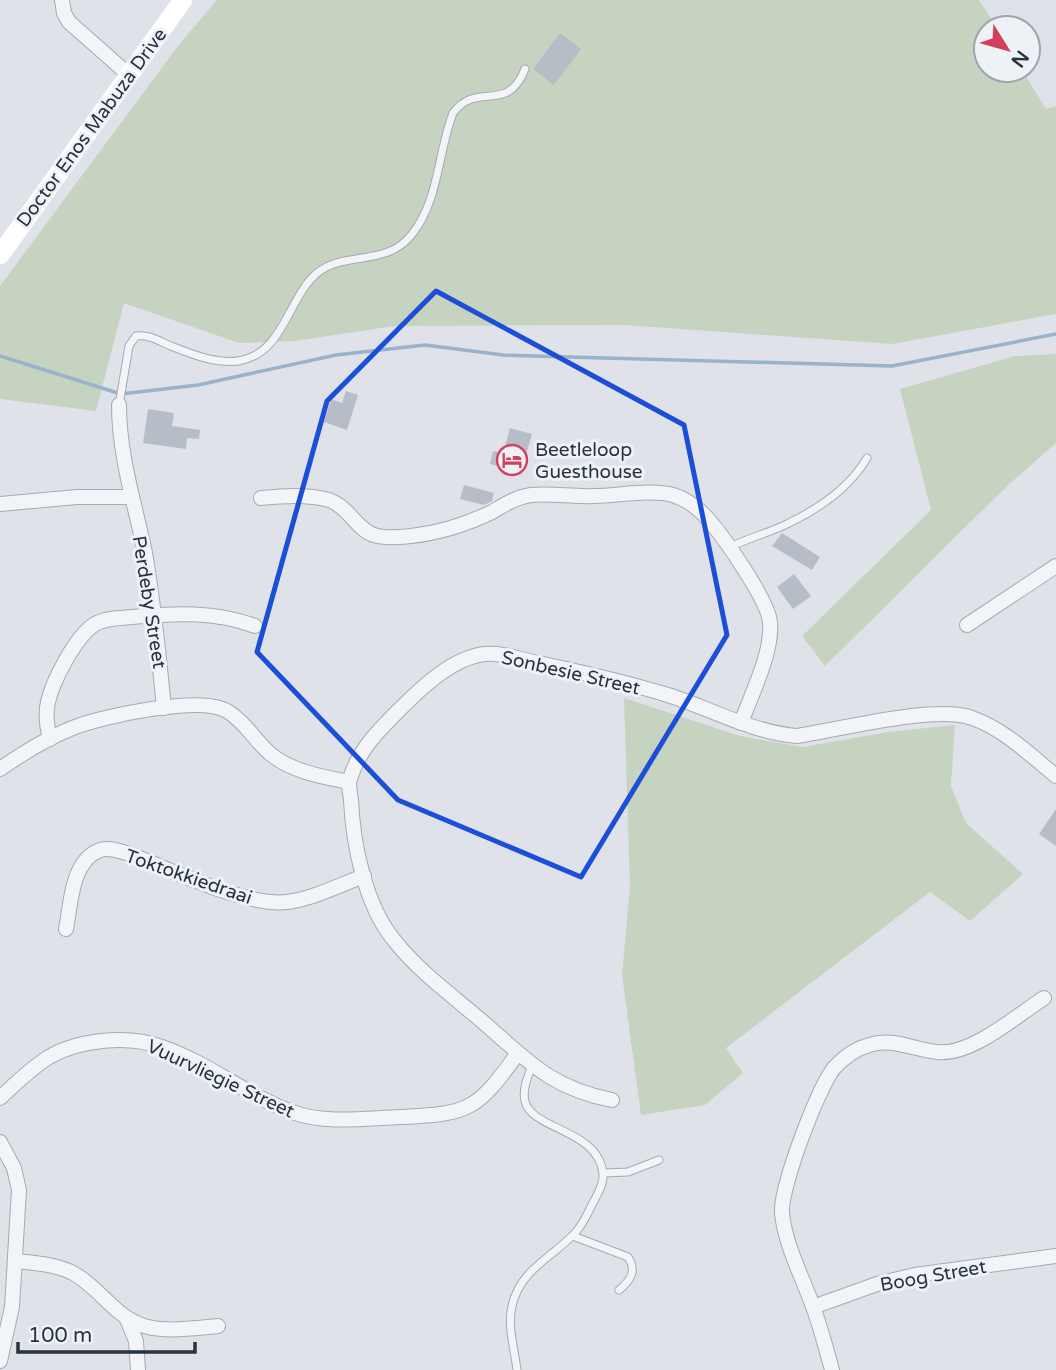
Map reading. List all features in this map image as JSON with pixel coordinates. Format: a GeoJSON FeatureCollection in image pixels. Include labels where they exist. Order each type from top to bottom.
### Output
{"type":"FeatureCollection","features":[{"type":"Feature","properties":{"kind":"main road","name":"Doctor Enos Mabuza Drive"},"geometry":{"type":"LineString","coordinates":[[0,255],[183,0]]}},
{"type":"Feature","properties":{"kind":"street"},"geometry":{"type":"LineString","coordinates":[[62,0],[69,22],[129,75]]}},
{"type":"Feature","properties":{"kind":"street","name":"Perdeby Street"},"geometry":{"type":"LineString","coordinates":[[119,405],[119,422],[131,497],[155,614],[164,708]]}},
{"type":"Feature","properties":{"kind":"street"},"geometry":{"type":"LineString","coordinates":[[261,498],[287,495],[330,501],[343,508],[362,528],[374,536],[412,536],[452,528],[490,513],[517,498],[531,495],[672,495],[694,506],[729,548],[764,601],[770,620],[767,651],[741,723]]}},
{"type":"Feature","properties":{"kind":"street"},"geometry":{"type":"LineString","coordinates":[[0,504],[77,497],[131,497]]}},
{"type":"Feature","properties":{"kind":"street"},"geometry":{"type":"LineString","coordinates":[[967,625],[1056,566]]}},
{"type":"Feature","properties":{"kind":"street"},"geometry":{"type":"LineString","coordinates":[[50,739],[46,721],[47,703],[53,686],[76,644],[97,622],[155,614],[212,615],[255,626]]}},
{"type":"Feature","properties":{"kind":"street","name":"Sonbesie Street"},"geometry":{"type":"LineString","coordinates":[[612,1100],[569,1089],[532,1064],[401,950],[382,920],[364,876],[350,819],[349,782],[361,752],[415,694],[465,659],[486,653],[615,679],[778,734],[797,736],[888,719],[962,715],[995,729],[1056,776]]}},
{"type":"Feature","properties":{"kind":"street"},"geometry":{"type":"LineString","coordinates":[[0,769],[74,728],[106,718],[164,708],[204,705],[224,709],[238,718],[274,757],[290,766],[349,782]]}},
{"type":"Feature","properties":{"kind":"street","name":"Toktokkiedraai"},"geometry":{"type":"LineString","coordinates":[[66,929],[79,870],[100,850],[111,849],[127,853],[244,898],[270,903],[303,899],[364,876]]}},
{"type":"Feature","properties":{"kind":"street"},"geometry":{"type":"LineString","coordinates":[[832,1370],[814,1307],[785,1231],[782,1209],[785,1186],[816,1104],[833,1070],[854,1050],[873,1043],[891,1042],[937,1052],[956,1052],[970,1046],[1044,998]]}},
{"type":"Feature","properties":{"kind":"street","name":"Vuurvliegie Street"},"geometry":{"type":"LineString","coordinates":[[0,1098],[50,1056],[82,1044],[141,1041],[164,1047],[296,1114],[317,1118],[441,1114],[470,1107],[488,1093],[518,1053]]}},
{"type":"Feature","properties":{"kind":"street"},"geometry":{"type":"LineString","coordinates":[[0,1142],[14,1168],[19,1191],[12,1307],[0,1361]]}},
{"type":"Feature","properties":{"kind":"street","name":"Boog Street"},"geometry":{"type":"LineString","coordinates":[[814,1307],[877,1284],[915,1275],[1056,1256]]}},
{"type":"Feature","properties":{"kind":"street"},"geometry":{"type":"LineString","coordinates":[[15,1261],[57,1267],[74,1273],[127,1319],[146,1327],[163,1329],[218,1326]]}},
{"type":"Feature","properties":{"kind":"street"},"geometry":{"type":"LineString","coordinates":[[127,1319],[136,1341],[138,1370]]}},
{"type":"Feature","properties":{"kind":"lane"},"geometry":{"type":"LineString","coordinates":[[119,405],[129,346],[136,336],[144,335],[181,350],[218,360],[239,360],[263,351],[272,342],[307,283],[320,271],[339,263],[389,253],[401,245],[413,233],[425,212],[453,113],[460,104],[475,97],[500,96],[512,91],[525,69]]}},
{"type":"Feature","properties":{"kind":"lane"},"geometry":{"type":"LineString","coordinates":[[729,548],[748,538],[788,524],[826,501],[858,473],[867,458]]}},
{"type":"Feature","properties":{"kind":"lane"},"geometry":{"type":"LineString","coordinates":[[517,1370],[511,1308],[517,1292],[542,1259],[573,1236],[582,1224],[603,1182],[604,1173],[600,1160],[581,1141],[570,1132],[545,1122],[527,1108],[524,1098],[532,1064]]}},
{"type":"Feature","properties":{"kind":"lane"},"geometry":{"type":"LineString","coordinates":[[604,1173],[628,1172],[659,1160]]}},
{"type":"Feature","properties":{"kind":"lane"},"geometry":{"type":"LineString","coordinates":[[573,1236],[628,1257],[633,1265],[632,1274],[628,1283],[619,1290]]}},
{"type":"Feature","properties":{"kind":"highlighted area"},"geometry":{"type":"Polygon","coordinates":[[[436,291],[684,425],[727,635],[581,877],[398,800],[257,652],[327,401],[436,291]]]}},
{"type":"Feature","properties":{"kind":"green space"},"geometry":{"type":"Polygon","coordinates":[[[217,0],[979,0],[988,14],[972,14],[972,84],[1031,84],[1046,109],[1056,106],[1056,314],[892,344],[625,325],[394,326],[295,341],[239,343],[124,303],[96,411],[0,399],[0,286],[181,42],[217,0]]]}},
{"type":"Feature","properties":{"kind":"green space"},"geometry":{"type":"Polygon","coordinates":[[[1056,354],[1056,443],[1006,487],[825,666],[802,636],[931,510],[900,389],[1015,356],[1056,354]]]}},
{"type":"Feature","properties":{"kind":"green space"},"geometry":{"type":"Polygon","coordinates":[[[624,698],[740,736],[803,747],[888,732],[955,725],[951,786],[966,823],[1023,874],[970,921],[930,892],[726,1048],[743,1073],[705,1105],[641,1115],[622,975],[630,887],[624,698]]]}},
{"type":"Feature","properties":{"kind":"building"},"geometry":{"type":"Polygon","coordinates":[[[560,33],[581,49],[554,85],[533,69],[560,33]]]}},
{"type":"Feature","properties":{"kind":"building"},"geometry":{"type":"Polygon","coordinates":[[[346,391],[358,395],[347,430],[324,422],[331,399],[342,403],[346,391]]]}},
{"type":"Feature","properties":{"kind":"building"},"geometry":{"type":"Polygon","coordinates":[[[148,409],[174,413],[172,426],[200,430],[199,439],[187,438],[186,449],[143,443],[148,409]]]}},
{"type":"Feature","properties":{"kind":"building"},"geometry":{"type":"Polygon","coordinates":[[[510,428],[532,434],[521,472],[490,464],[493,451],[503,453],[510,428]]]}},
{"type":"Feature","properties":{"kind":"building"},"geometry":{"type":"Polygon","coordinates":[[[464,485],[494,493],[492,501],[484,505],[460,499],[464,485]]]}},
{"type":"Feature","properties":{"kind":"building"},"geometry":{"type":"Polygon","coordinates":[[[782,533],[820,557],[812,570],[772,546],[782,533]]]}},
{"type":"Feature","properties":{"kind":"building"},"geometry":{"type":"Polygon","coordinates":[[[794,574],[811,596],[793,609],[777,587],[794,574]]]}},
{"type":"Feature","properties":{"kind":"building"},"geometry":{"type":"Polygon","coordinates":[[[1056,809],[1056,846],[1039,834],[1056,809]]]}},
{"type":"Feature","properties":{"kind":"waterway"},"geometry":{"type":"LineString","coordinates":[[0,356],[121,394],[198,385],[336,355],[425,345],[503,355],[892,366],[1056,334]]}},
{"type":"Feature","properties":{"kind":"place","name":"Beetleloop Guesthouse"},"geometry":{"type":"Point","coordinates":[512,460]}}]}
